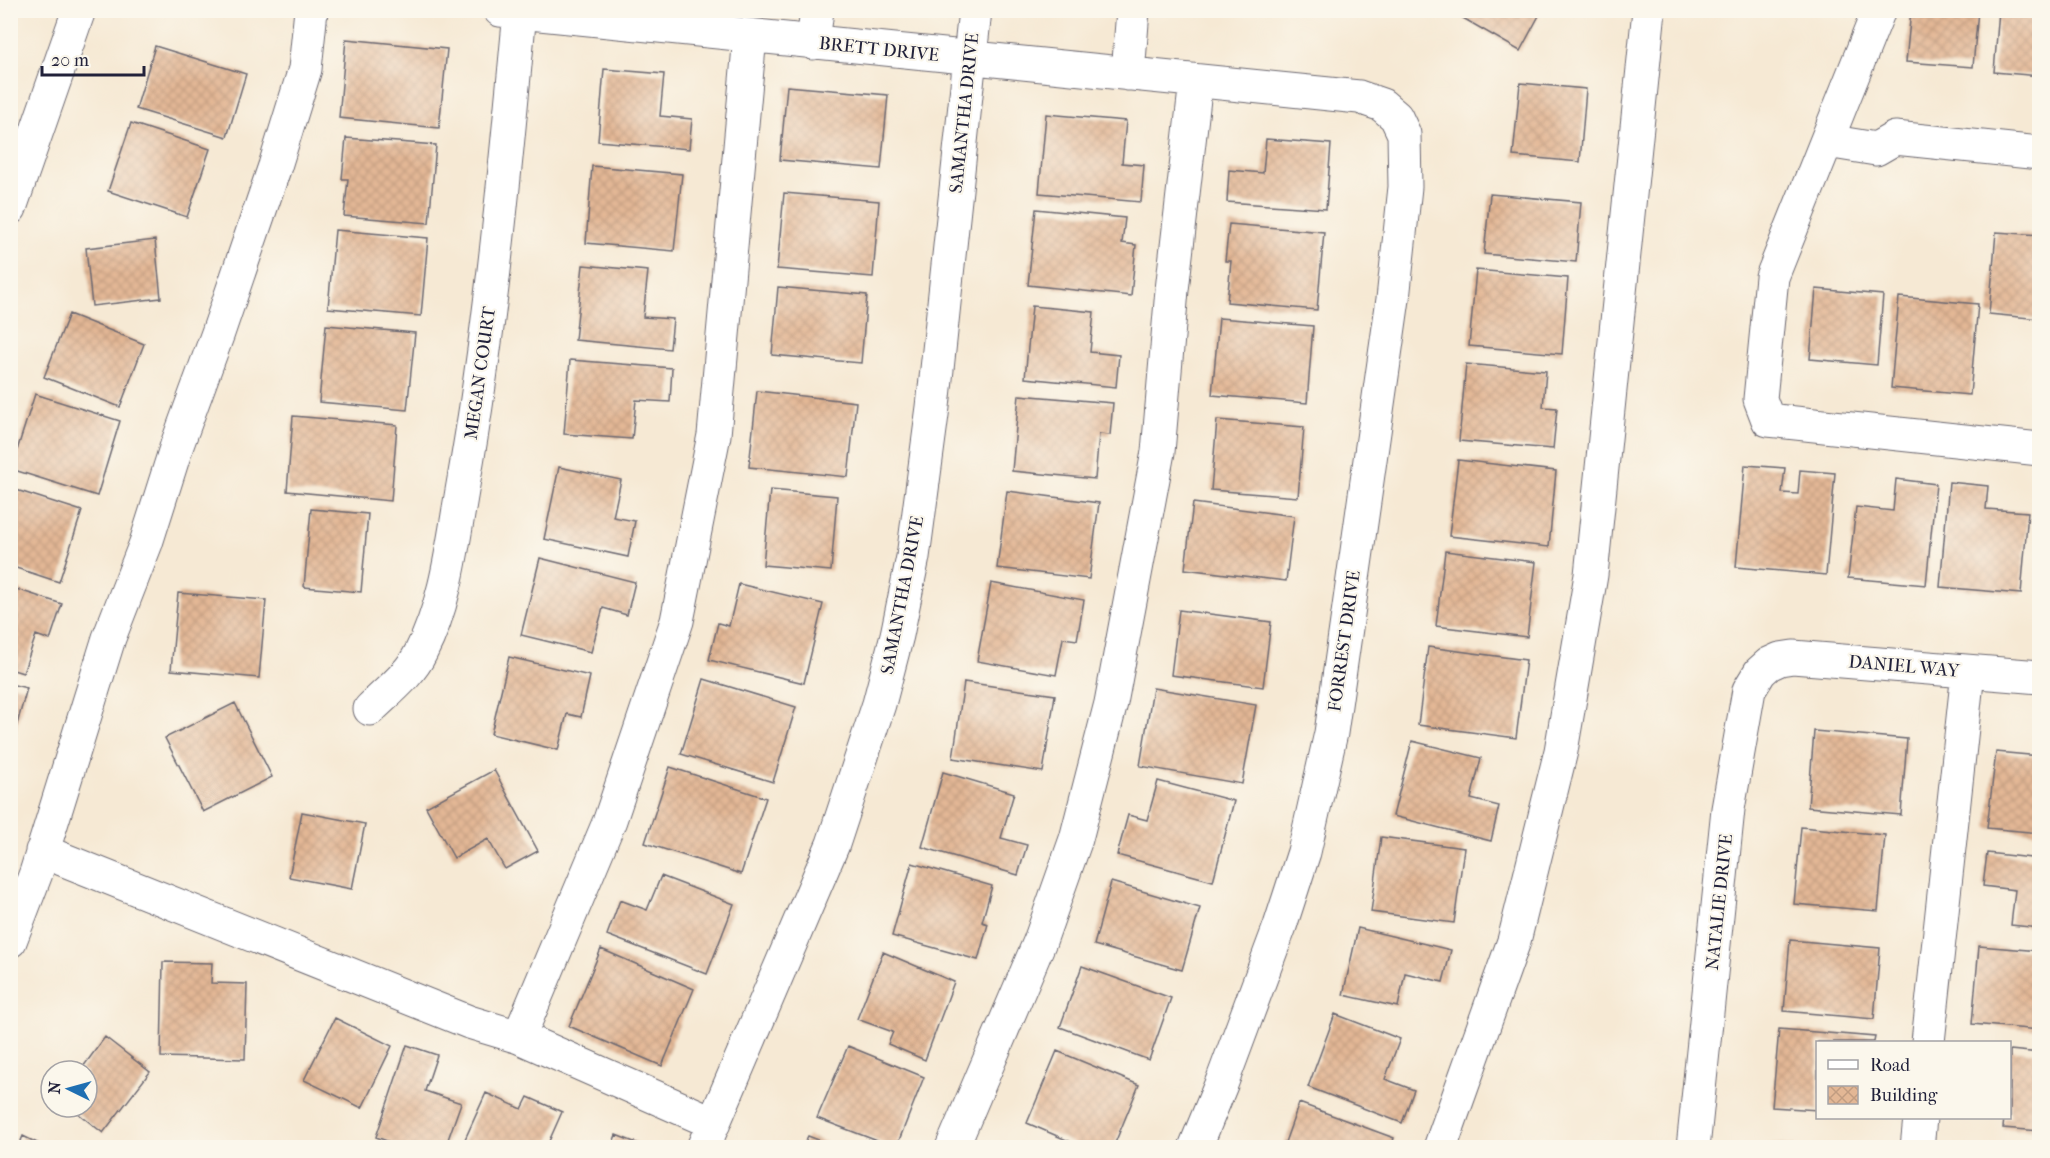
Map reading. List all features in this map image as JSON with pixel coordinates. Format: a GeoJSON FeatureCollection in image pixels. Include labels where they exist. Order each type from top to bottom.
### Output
{"type":"FeatureCollection","features":[{"type":"Feature","properties":{"kind":"street"},"geometry":{"type":"LineString","coordinates":[[10,207],[79,10]]}},
{"type":"Feature","properties":{"kind":"street"},"geometry":{"type":"LineString","coordinates":[[10,941],[42,852],[109,638],[146,543],[177,445],[275,166],[305,69],[311,10]]}},
{"type":"Feature","properties":{"kind":"street"},"geometry":{"type":"LineString","coordinates":[[813,43],[817,10]]}},
{"type":"Feature","properties":{"kind":"street","name":"SAMANTHA DRIVE"},"geometry":{"type":"LineString","coordinates":[[709,1135],[833,844],[879,704],[897,635],[913,557],[933,407],[975,10]]}},
{"type":"Feature","properties":{"kind":"street"},"geometry":{"type":"LineString","coordinates":[[1128,74],[1133,10]]}},
{"type":"Feature","properties":{"kind":"street"},"geometry":{"type":"LineString","coordinates":[[1440,1148],[1514,941],[1561,751],[1591,575],[1648,10]]}},
{"type":"Feature","properties":{"kind":"street"},"geometry":{"type":"LineString","coordinates":[[1879,10],[1772,277],[1760,399],[1768,420],[2040,448]]}},
{"type":"Feature","properties":{"kind":"street","name":"BRETT DRIVE"},"geometry":{"type":"LineString","coordinates":[[510,11],[1359,97],[1382,105],[1396,117]]}},
{"type":"Feature","properties":{"kind":"street","name":"MEGAN COURT"},"geometry":{"type":"LineString","coordinates":[[370,709],[405,675],[421,654],[432,627],[446,575],[477,402],[493,285],[510,11]]}},
{"type":"Feature","properties":{"kind":"street"},"geometry":{"type":"LineString","coordinates":[[519,1037],[610,820],[677,621],[714,435],[750,36]]}},
{"type":"Feature","properties":{"kind":"street"},"geometry":{"type":"LineString","coordinates":[[952,1148],[1040,941],[1076,839],[1112,703],[1158,452],[1173,278],[1196,81]]}},
{"type":"Feature","properties":{"kind":"street","name":"FORREST DRIVE"},"geometry":{"type":"LineString","coordinates":[[1195,1148],[1280,926],[1304,852],[1331,733],[1393,299],[1405,187],[1404,134],[1396,117]]}},
{"type":"Feature","properties":{"kind":"street"},"geometry":{"type":"LineString","coordinates":[[1827,141],[1876,149],[1895,138],[2040,153]]}},
{"type":"Feature","properties":{"kind":"street","name":"DANIEL WAY"},"geometry":{"type":"LineString","coordinates":[[1769,664],[1780,659],[1794,657],[2040,676]]}},
{"type":"Feature","properties":{"kind":"street","name":"NATALIE DRIVE"},"geometry":{"type":"LineString","coordinates":[[1693,1148],[1728,808],[1749,690],[1760,672],[1769,664]]}},
{"type":"Feature","properties":{"kind":"street"},"geometry":{"type":"LineString","coordinates":[[1928,1041],[1968,672]]}},
{"type":"Feature","properties":{"kind":"street"},"geometry":{"type":"LineString","coordinates":[[42,852],[470,1022],[519,1037],[709,1135]]}},
{"type":"Feature","properties":{"kind":"street"},"geometry":{"type":"LineString","coordinates":[[1917,1148],[1920,1119]]}},
{"type":"Feature","properties":{"kind":"building"},"geometry":{"type":"Polygon","coordinates":[[[1449,10],[1542,10],[1520,51],[1449,10]]]}},
{"type":"Feature","properties":{"kind":"building"},"geometry":{"type":"Polygon","coordinates":[[[1911,10],[1978,10],[1973,67],[1906,62],[1911,10]]]}},
{"type":"Feature","properties":{"kind":"building"},"geometry":{"type":"Polygon","coordinates":[[[1999,10],[2040,10],[2040,76],[1994,72],[1999,10]]]}},
{"type":"Feature","properties":{"kind":"building"},"geometry":{"type":"Polygon","coordinates":[[[346,39],[447,49],[439,128],[339,118],[346,39]]]}},
{"type":"Feature","properties":{"kind":"building"},"geometry":{"type":"Polygon","coordinates":[[[155,46],[246,74],[227,137],[136,109],[155,46]]]}},
{"type":"Feature","properties":{"kind":"building"},"geometry":{"type":"Polygon","coordinates":[[[604,69],[664,74],[660,116],[692,119],[689,149],[598,141],[604,69]]]}},
{"type":"Feature","properties":{"kind":"building"},"geometry":{"type":"Polygon","coordinates":[[[1520,83],[1586,89],[1580,162],[1513,156],[1520,83]]]}},
{"type":"Feature","properties":{"kind":"building"},"geometry":{"type":"Polygon","coordinates":[[[787,86],[888,95],[881,169],[780,160],[787,86]]]}},
{"type":"Feature","properties":{"kind":"building"},"geometry":{"type":"Polygon","coordinates":[[[1046,114],[1126,121],[1122,163],[1144,165],[1141,202],[1039,193],[1046,114]]]}},
{"type":"Feature","properties":{"kind":"building"},"geometry":{"type":"Polygon","coordinates":[[[131,123],[210,149],[187,217],[108,191],[131,123]]]}},
{"type":"Feature","properties":{"kind":"building"},"geometry":{"type":"Polygon","coordinates":[[[346,138],[436,145],[429,223],[344,216],[348,179],[342,179],[346,138]]]}},
{"type":"Feature","properties":{"kind":"building"},"geometry":{"type":"Polygon","coordinates":[[[1266,139],[1331,144],[1326,209],[1227,202],[1229,170],[1263,173],[1266,139]]]}},
{"type":"Feature","properties":{"kind":"building"},"geometry":{"type":"Polygon","coordinates":[[[592,166],[682,174],[674,251],[586,243],[592,166]]]}},
{"type":"Feature","properties":{"kind":"building"},"geometry":{"type":"Polygon","coordinates":[[[784,193],[879,201],[873,277],[777,269],[784,193]]]}},
{"type":"Feature","properties":{"kind":"building"},"geometry":{"type":"Polygon","coordinates":[[[1490,194],[1581,202],[1576,262],[1484,254],[1490,194]]]}},
{"type":"Feature","properties":{"kind":"building"},"geometry":{"type":"Polygon","coordinates":[[[1036,209],[1125,218],[1122,243],[1136,245],[1131,296],[1028,285],[1036,209]]]}},
{"type":"Feature","properties":{"kind":"building"},"geometry":{"type":"Polygon","coordinates":[[[1229,224],[1324,232],[1317,310],[1227,302],[1231,261],[1225,261],[1229,224]]]}},
{"type":"Feature","properties":{"kind":"building"},"geometry":{"type":"Polygon","coordinates":[[[335,230],[428,238],[421,316],[328,308],[335,230]]]}},
{"type":"Feature","properties":{"kind":"building"},"geometry":{"type":"Polygon","coordinates":[[[1996,232],[2040,235],[2040,319],[1989,314],[1996,232]]]}},
{"type":"Feature","properties":{"kind":"building"},"geometry":{"type":"Polygon","coordinates":[[[155,240],[161,298],[92,306],[86,248],[155,240]]]}},
{"type":"Feature","properties":{"kind":"building"},"geometry":{"type":"Polygon","coordinates":[[[583,265],[648,271],[643,317],[673,319],[670,349],[575,340],[583,265]]]}},
{"type":"Feature","properties":{"kind":"building"},"geometry":{"type":"Polygon","coordinates":[[[1476,270],[1568,278],[1562,354],[1469,346],[1476,270]]]}},
{"type":"Feature","properties":{"kind":"building"},"geometry":{"type":"Polygon","coordinates":[[[778,287],[867,295],[861,363],[772,355],[778,287]]]}},
{"type":"Feature","properties":{"kind":"building"},"geometry":{"type":"Polygon","coordinates":[[[1816,289],[1883,295],[1877,365],[1810,359],[1816,289]]]}},
{"type":"Feature","properties":{"kind":"building"},"geometry":{"type":"Polygon","coordinates":[[[1899,297],[1978,304],[1970,395],[1891,388],[1899,297]]]}},
{"type":"Feature","properties":{"kind":"building"},"geometry":{"type":"Polygon","coordinates":[[[1032,306],[1094,312],[1090,352],[1119,355],[1116,387],[1025,378],[1032,306]]]}},
{"type":"Feature","properties":{"kind":"building"},"geometry":{"type":"Polygon","coordinates":[[[69,314],[144,344],[120,407],[44,377],[69,314]]]}},
{"type":"Feature","properties":{"kind":"building"},"geometry":{"type":"Polygon","coordinates":[[[1219,318],[1313,326],[1307,403],[1212,395],[1219,318]]]}},
{"type":"Feature","properties":{"kind":"building"},"geometry":{"type":"Polygon","coordinates":[[[326,325],[415,333],[407,410],[319,402],[326,325]]]}},
{"type":"Feature","properties":{"kind":"building"},"geometry":{"type":"Polygon","coordinates":[[[570,360],[672,368],[670,402],[636,400],[632,439],[564,434],[570,360]]]}},
{"type":"Feature","properties":{"kind":"building"},"geometry":{"type":"Polygon","coordinates":[[[1466,364],[1546,371],[1543,407],[1557,408],[1553,449],[1459,441],[1466,364]]]}},
{"type":"Feature","properties":{"kind":"building"},"geometry":{"type":"Polygon","coordinates":[[[757,391],[856,402],[848,477],[749,467],[757,391]]]}},
{"type":"Feature","properties":{"kind":"building"},"geometry":{"type":"Polygon","coordinates":[[[35,394],[120,421],[97,496],[11,469],[35,394]]]}},
{"type":"Feature","properties":{"kind":"building"},"geometry":{"type":"Polygon","coordinates":[[[1019,395],[1113,403],[1110,435],[1099,434],[1095,479],[1012,471],[1019,395]]]}},
{"type":"Feature","properties":{"kind":"building"},"geometry":{"type":"Polygon","coordinates":[[[293,416],[397,425],[391,501],[287,491],[293,416]]]}},
{"type":"Feature","properties":{"kind":"building"},"geometry":{"type":"Polygon","coordinates":[[[1217,420],[1304,427],[1298,497],[1211,490],[1217,420]]]}},
{"type":"Feature","properties":{"kind":"building"},"geometry":{"type":"Polygon","coordinates":[[[1458,460],[1556,471],[1549,547],[1449,536],[1458,460]]]}},
{"type":"Feature","properties":{"kind":"building"},"geometry":{"type":"Polygon","coordinates":[[[1745,465],[1785,468],[1782,493],[1798,494],[1800,470],[1835,473],[1826,575],[1736,567],[1745,465]]]}},
{"type":"Feature","properties":{"kind":"building"},"geometry":{"type":"Polygon","coordinates":[[[559,467],[621,480],[613,517],[635,521],[628,557],[544,539],[559,467]]]}},
{"type":"Feature","properties":{"kind":"building"},"geometry":{"type":"Polygon","coordinates":[[[1896,479],[1936,484],[1926,585],[1848,578],[1856,507],[1893,511],[1896,479]]]}},
{"type":"Feature","properties":{"kind":"building"},"geometry":{"type":"Polygon","coordinates":[[[1949,482],[1988,486],[1986,509],[2028,512],[2021,594],[1940,587],[1949,482]]]}},
{"type":"Feature","properties":{"kind":"building"},"geometry":{"type":"Polygon","coordinates":[[[10,488],[82,511],[59,582],[10,566],[10,488]]]}},
{"type":"Feature","properties":{"kind":"building"},"geometry":{"type":"Polygon","coordinates":[[[770,490],[837,496],[831,571],[763,565],[770,490]]]}},
{"type":"Feature","properties":{"kind":"building"},"geometry":{"type":"Polygon","coordinates":[[[1007,491],[1099,503],[1089,579],[997,568],[1007,491]]]}},
{"type":"Feature","properties":{"kind":"building"},"geometry":{"type":"Polygon","coordinates":[[[1193,503],[1294,516],[1286,581],[1185,569],[1193,503]]]}},
{"type":"Feature","properties":{"kind":"building"},"geometry":{"type":"Polygon","coordinates":[[[311,509],[368,514],[361,592],[304,587],[311,509]]]}},
{"type":"Feature","properties":{"kind":"building"},"geometry":{"type":"Polygon","coordinates":[[[1445,551],[1536,562],[1527,637],[1436,626],[1445,551]]]}},
{"type":"Feature","properties":{"kind":"building"},"geometry":{"type":"Polygon","coordinates":[[[540,558],[635,582],[627,615],[603,608],[591,652],[521,635],[540,558]]]}},
{"type":"Feature","properties":{"kind":"building"},"geometry":{"type":"Polygon","coordinates":[[[991,583],[1084,600],[1077,640],[1063,638],[1056,675],[977,661],[991,583]]]}},
{"type":"Feature","properties":{"kind":"building"},"geometry":{"type":"Polygon","coordinates":[[[739,584],[823,604],[804,683],[709,660],[718,623],[729,626],[739,584]]]}},
{"type":"Feature","properties":{"kind":"building"},"geometry":{"type":"Polygon","coordinates":[[[10,587],[62,604],[50,640],[36,635],[23,673],[10,669],[10,587]]]}},
{"type":"Feature","properties":{"kind":"building"},"geometry":{"type":"Polygon","coordinates":[[[178,593],[266,600],[259,678],[171,670],[178,593]]]}},
{"type":"Feature","properties":{"kind":"building"},"geometry":{"type":"Polygon","coordinates":[[[1179,610],[1271,622],[1263,687],[1171,675],[1179,610]]]}},
{"type":"Feature","properties":{"kind":"building"},"geometry":{"type":"Polygon","coordinates":[[[1428,647],[1526,660],[1516,738],[1418,725],[1428,647]]]}},
{"type":"Feature","properties":{"kind":"building"},"geometry":{"type":"Polygon","coordinates":[[[509,657],[590,676],[581,717],[567,714],[558,750],[491,734],[509,657]]]}},
{"type":"Feature","properties":{"kind":"building"},"geometry":{"type":"Polygon","coordinates":[[[704,679],[796,707],[773,782],[681,754],[704,679]]]}},
{"type":"Feature","properties":{"kind":"building"},"geometry":{"type":"Polygon","coordinates":[[[964,682],[1055,695],[1043,772],[953,758],[964,682]]]}},
{"type":"Feature","properties":{"kind":"building"},"geometry":{"type":"Polygon","coordinates":[[[10,684],[27,688],[11,746],[10,746],[10,684]]]}},
{"type":"Feature","properties":{"kind":"building"},"geometry":{"type":"Polygon","coordinates":[[[1153,688],[1256,705],[1242,784],[1140,766],[1153,688]]]}},
{"type":"Feature","properties":{"kind":"building"},"geometry":{"type":"Polygon","coordinates":[[[235,703],[272,777],[203,812],[165,738],[235,703]]]}},
{"type":"Feature","properties":{"kind":"building"},"geometry":{"type":"Polygon","coordinates":[[[1814,731],[1907,739],[1901,815],[1808,807],[1814,731]]]}},
{"type":"Feature","properties":{"kind":"building"},"geometry":{"type":"Polygon","coordinates":[[[1412,741],[1481,758],[1471,799],[1499,806],[1491,841],[1393,816],[1412,741]]]}},
{"type":"Feature","properties":{"kind":"building"},"geometry":{"type":"Polygon","coordinates":[[[1996,752],[2040,756],[2040,833],[1987,828],[1996,752]]]}},
{"type":"Feature","properties":{"kind":"building"},"geometry":{"type":"Polygon","coordinates":[[[670,767],[766,798],[741,874],[645,843],[670,767]]]}},
{"type":"Feature","properties":{"kind":"building"},"geometry":{"type":"Polygon","coordinates":[[[494,770],[538,851],[505,869],[488,839],[454,858],[426,807],[494,770]]]}},
{"type":"Feature","properties":{"kind":"building"},"geometry":{"type":"Polygon","coordinates":[[[943,772],[1014,793],[1001,838],[1027,845],[1018,875],[922,847],[943,772]]]}},
{"type":"Feature","properties":{"kind":"building"},"geometry":{"type":"Polygon","coordinates":[[[1158,781],[1234,801],[1213,881],[1117,855],[1128,815],[1147,820],[1158,781]]]}},
{"type":"Feature","properties":{"kind":"building"},"geometry":{"type":"Polygon","coordinates":[[[302,812],[365,824],[352,889],[289,877],[302,812]]]}},
{"type":"Feature","properties":{"kind":"building"},"geometry":{"type":"Polygon","coordinates":[[[1801,827],[1885,835],[1878,911],[1794,904],[1801,827]]]}},
{"type":"Feature","properties":{"kind":"building"},"geometry":{"type":"Polygon","coordinates":[[[1381,837],[1464,848],[1454,923],[1371,912],[1381,837]]]}},
{"type":"Feature","properties":{"kind":"building"},"geometry":{"type":"Polygon","coordinates":[[[1987,853],[2040,859],[2040,928],[2011,925],[2015,890],[1983,886],[1987,853]]]}},
{"type":"Feature","properties":{"kind":"building"},"geometry":{"type":"Polygon","coordinates":[[[912,863],[992,886],[982,922],[988,924],[978,960],[892,936],[912,863]]]}},
{"type":"Feature","properties":{"kind":"building"},"geometry":{"type":"Polygon","coordinates":[[[661,876],[734,904],[707,974],[607,935],[620,900],[647,910],[661,876]]]}},
{"type":"Feature","properties":{"kind":"building"},"geometry":{"type":"Polygon","coordinates":[[[1111,882],[1200,908],[1182,970],[1094,945],[1111,882]]]}},
{"type":"Feature","properties":{"kind":"building"},"geometry":{"type":"Polygon","coordinates":[[[1358,928],[1451,950],[1443,982],[1405,973],[1398,1007],[1343,995],[1358,928]]]}},
{"type":"Feature","properties":{"kind":"building"},"geometry":{"type":"Polygon","coordinates":[[[1790,940],[1880,948],[1874,1019],[1784,1011],[1790,940]]]}},
{"type":"Feature","properties":{"kind":"building"},"geometry":{"type":"Polygon","coordinates":[[[1979,946],[2040,951],[2040,1030],[1972,1024],[1979,946]]]}},
{"type":"Feature","properties":{"kind":"building"},"geometry":{"type":"Polygon","coordinates":[[[601,949],[694,989],[662,1066],[569,1026],[601,949]]]}},
{"type":"Feature","properties":{"kind":"building"},"geometry":{"type":"Polygon","coordinates":[[[883,952],[954,982],[925,1060],[888,1044],[893,1032],[857,1019],[883,952]]]}},
{"type":"Feature","properties":{"kind":"building"},"geometry":{"type":"Polygon","coordinates":[[[163,962],[212,963],[211,983],[247,984],[245,1059],[161,1057],[163,962]]]}},
{"type":"Feature","properties":{"kind":"building"},"geometry":{"type":"Polygon","coordinates":[[[1082,966],[1171,998],[1149,1060],[1060,1027],[1082,966]]]}},
{"type":"Feature","properties":{"kind":"building"},"geometry":{"type":"Polygon","coordinates":[[[1335,1014],[1400,1039],[1385,1079],[1414,1090],[1402,1123],[1308,1087],[1335,1014]]]}},
{"type":"Feature","properties":{"kind":"building"},"geometry":{"type":"Polygon","coordinates":[[[335,1018],[392,1046],[362,1108],[304,1080],[335,1018]]]}},
{"type":"Feature","properties":{"kind":"building"},"geometry":{"type":"Polygon","coordinates":[[[1779,1029],[1875,1037],[1874,1041],[1816,1041],[1816,1110],[1772,1107],[1779,1029]]]}},
{"type":"Feature","properties":{"kind":"building"},"geometry":{"type":"Polygon","coordinates":[[[105,1037],[150,1072],[103,1133],[85,1119],[99,1119],[99,1059],[89,1059],[105,1037]]]}},
{"type":"Feature","properties":{"kind":"building"},"geometry":{"type":"Polygon","coordinates":[[[407,1045],[437,1055],[425,1091],[461,1103],[445,1148],[406,1148],[376,1137],[407,1045]]]}},
{"type":"Feature","properties":{"kind":"building"},"geometry":{"type":"Polygon","coordinates":[[[848,1046],[924,1077],[896,1148],[817,1118],[848,1046]]]}},
{"type":"Feature","properties":{"kind":"building"},"geometry":{"type":"Polygon","coordinates":[[[2011,1050],[2040,1053],[2040,1131],[2003,1128],[2004,1119],[2011,1119],[2011,1050]]]}},
{"type":"Feature","properties":{"kind":"building"},"geometry":{"type":"Polygon","coordinates":[[[1057,1051],[1139,1085],[1113,1148],[1085,1148],[1027,1123],[1057,1051]]]}},
{"type":"Feature","properties":{"kind":"building"},"geometry":{"type":"Polygon","coordinates":[[[486,1093],[522,1109],[528,1097],[562,1112],[546,1148],[461,1148],[486,1093]]]}},
{"type":"Feature","properties":{"kind":"building"},"geometry":{"type":"Polygon","coordinates":[[[1299,1103],[1394,1138],[1391,1148],[1283,1148],[1299,1103]]]}},
{"type":"Feature","properties":{"kind":"building"},"geometry":{"type":"Polygon","coordinates":[[[616,1135],[647,1147],[647,1148],[611,1148],[616,1135]]]}},
{"type":"Feature","properties":{"kind":"building"},"geometry":{"type":"Polygon","coordinates":[[[23,1136],[47,1148],[18,1148],[23,1136]]]}},
{"type":"Feature","properties":{"kind":"building"},"geometry":{"type":"Polygon","coordinates":[[[808,1136],[837,1147],[837,1148],[802,1148],[808,1136]]]}},
{"type":"Feature","properties":{"kind":"building"},"geometry":{"type":"Polygon","coordinates":[[[1769,1144],[1794,1146],[1794,1148],[1769,1148],[1769,1144]]]}}]}
